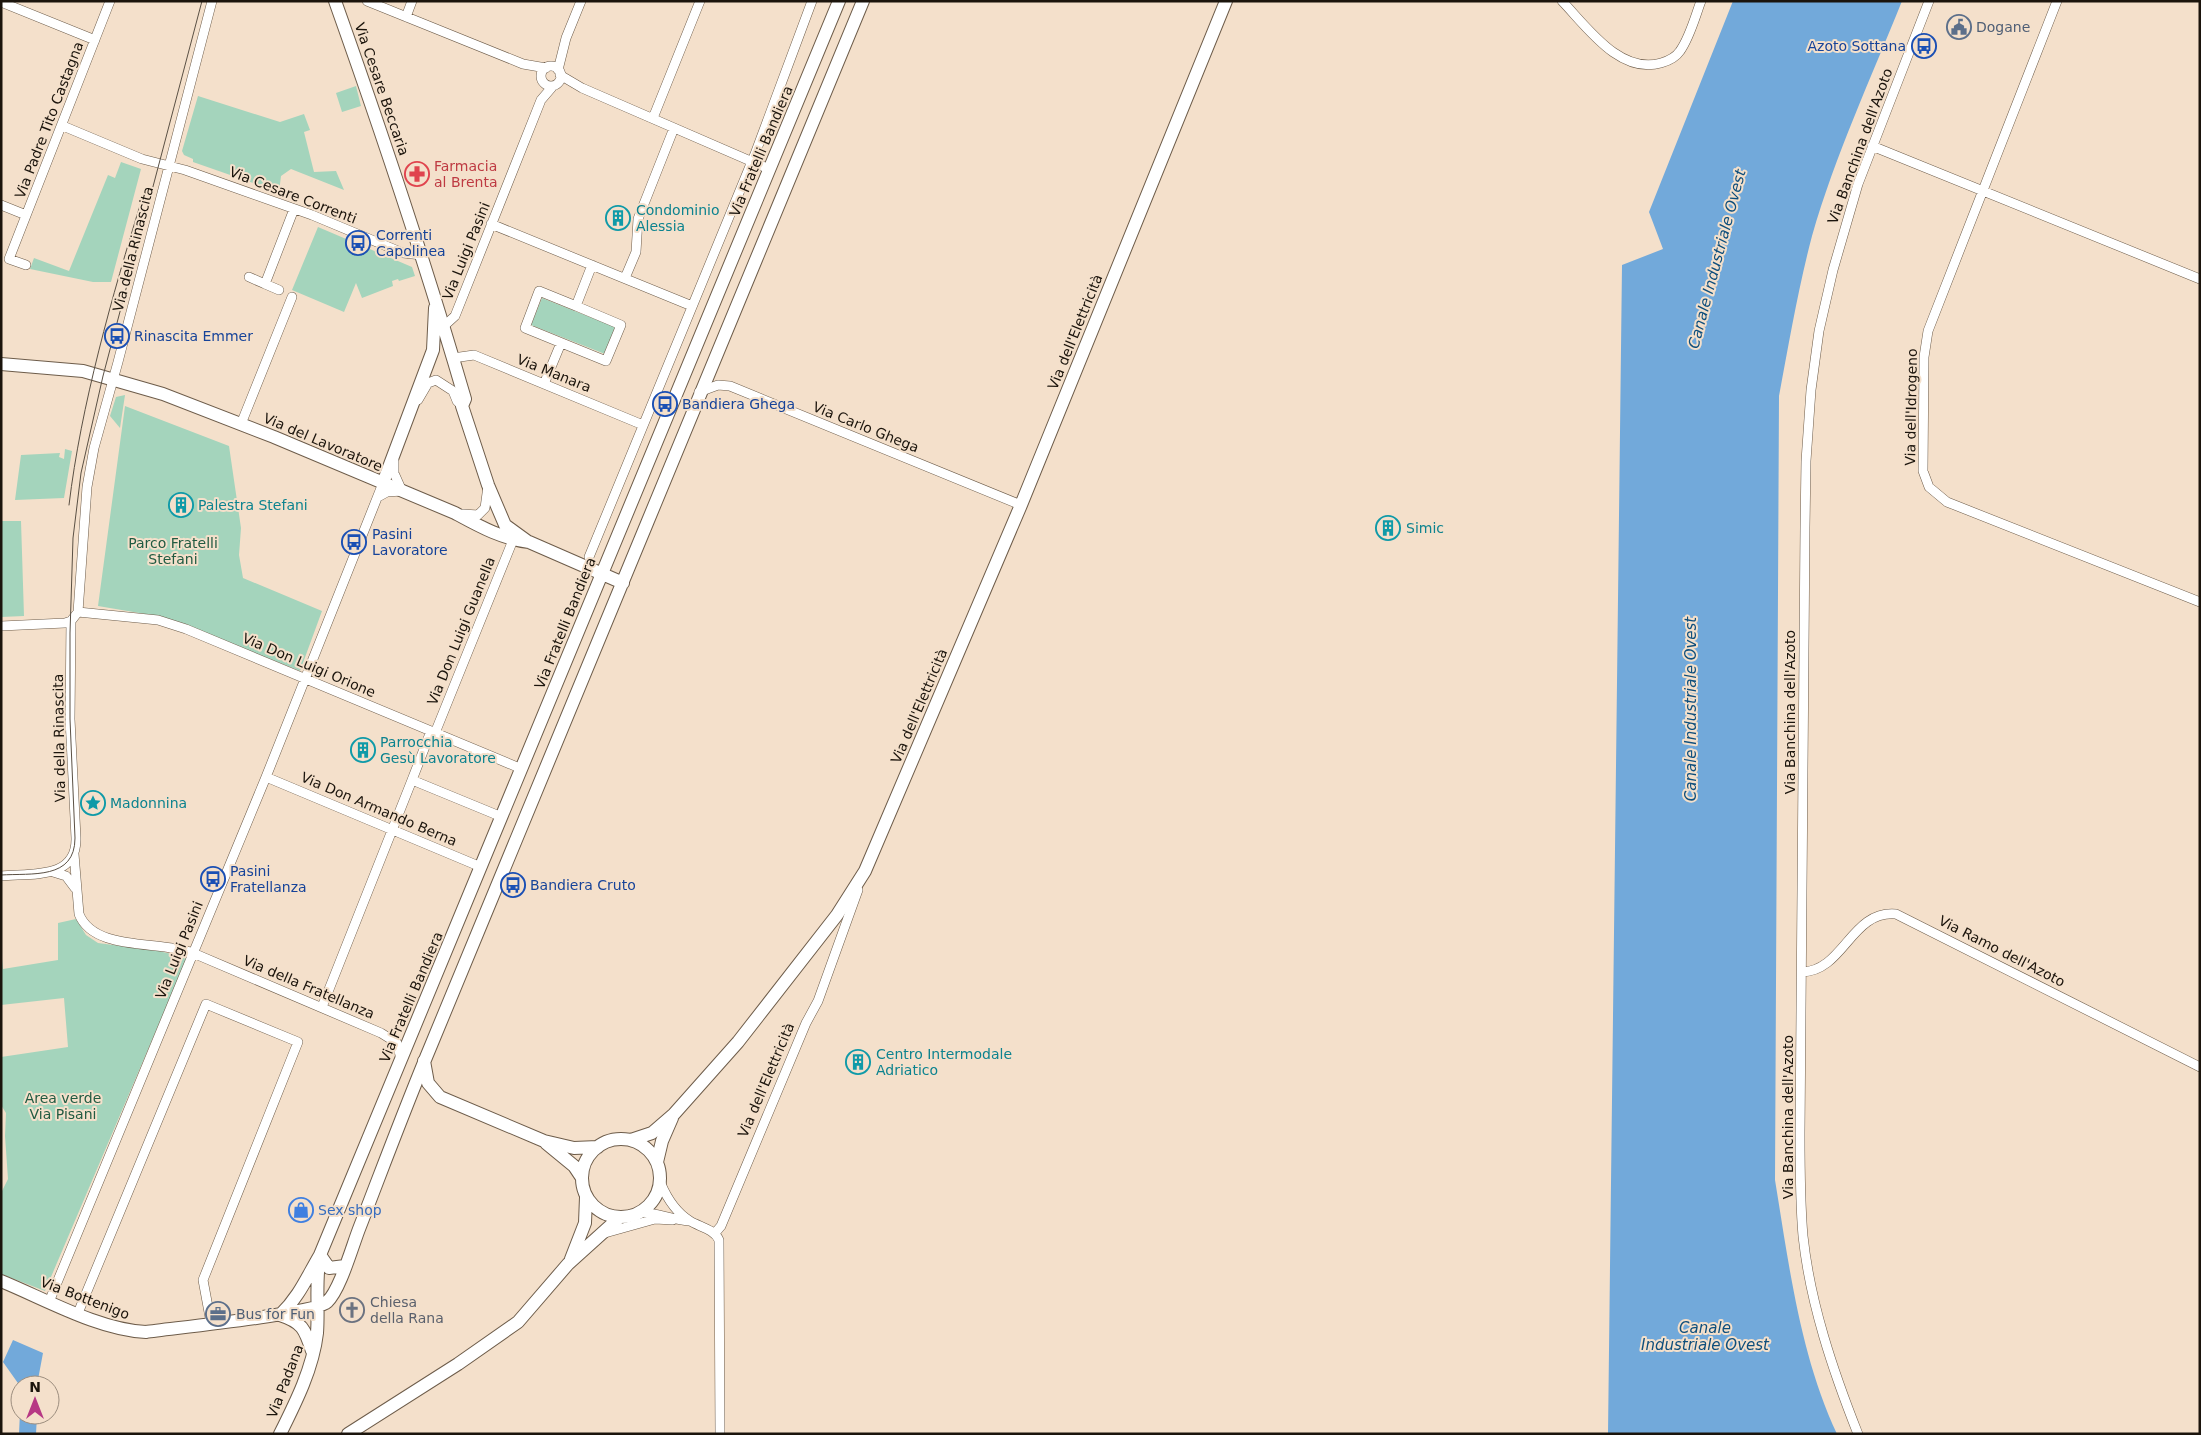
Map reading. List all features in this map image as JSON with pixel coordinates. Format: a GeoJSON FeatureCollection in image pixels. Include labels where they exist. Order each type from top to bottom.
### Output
{"type":"FeatureCollection","features":[{"type":"Feature","properties":{"kind":"main road","name":"Via Cesare Beccaria"},"geometry":{"type":"LineString","coordinates":[[335,1],[401,188],[465,399],[462,406],[488,485],[505,525],[529,542]]}},
{"type":"Feature","properties":{"kind":"main road","name":"Via Fratelli Bandiera"},"geometry":{"type":"LineString","coordinates":[[280,1314],[292,1304],[301,1291],[320,1256],[839,1]]}},
{"type":"Feature","properties":{"kind":"main road"},"geometry":{"type":"LineString","coordinates":[[280,1314],[318,1308],[328,1301],[345,1266],[424,1062],[623,582],[699,392],[863,1]]}},
{"type":"Feature","properties":{"kind":"main road","name":"Via dell'Elettricità"},"geometry":{"type":"LineString","coordinates":[[865,871],[1020,505],[1226,1]]}},
{"type":"Feature","properties":{"kind":"main road","name":"Via Cesare Beccaria"},"geometry":{"type":"LineString","coordinates":[[384,483],[415,404],[419,385],[433,350],[435,301]]}},
{"type":"Feature","properties":{"kind":"main road","name":"Via del Lavoratore"},"geometry":{"type":"LineString","coordinates":[[1,364],[61,368],[113,378],[193,404],[455,513],[513,540],[529,542],[623,582]]}},
{"type":"Feature","properties":{"kind":"main road"},"geometry":{"type":"LineString","coordinates":[[568,1264],[585,1224],[586,1197],[582,1178],[584,1166],[589,1155],[608,1141],[631,1140],[652,1133],[674,1114],[738,1042],[837,915],[865,871]]}},
{"type":"Feature","properties":{"kind":"main road"},"geometry":{"type":"LineString","coordinates":[[424,1062],[428,1083],[440,1097]]}},
{"type":"Feature","properties":{"kind":"main road"},"geometry":{"type":"LineString","coordinates":[[411,1097],[419,1094],[440,1097],[544,1141],[574,1148],[598,1147]]}},
{"type":"Feature","properties":{"kind":"main road"},"geometry":{"type":"LineString","coordinates":[[348,1434],[458,1364],[518,1322],[568,1264],[618,1218],[641,1212],[657,1195],[660,1184],[657,1162],[662,1141],[674,1114]]}},
{"type":"Feature","properties":{"kind":"main road"},"geometry":{"type":"LineString","coordinates":[[631,1140],[651,1152],[657,1162]]}},
{"type":"Feature","properties":{"kind":"main road"},"geometry":{"type":"LineString","coordinates":[[544,1141],[574,1166],[582,1178]]}},
{"type":"Feature","properties":{"kind":"main road"},"geometry":{"type":"LineString","coordinates":[[586,1197],[594,1207],[605,1215],[618,1218]]}},
{"type":"Feature","properties":{"kind":"main road","name":"Via Fratelli Bandiera"},"geometry":{"type":"LineString","coordinates":[[318,1308],[320,1256]]}},
{"type":"Feature","properties":{"kind":"main road"},"geometry":{"type":"LineString","coordinates":[[320,1256],[329,1268],[345,1266]]}},
{"type":"Feature","properties":{"kind":"main road","name":"Via Bottenigo"},"geometry":{"type":"LineString","coordinates":[[1,1281],[49,1302],[132,1331],[146,1332],[280,1314]]}},
{"type":"Feature","properties":{"kind":"main road","name":"Via Padana"},"geometry":{"type":"LineString","coordinates":[[280,1434],[313,1357],[318,1308]]}},
{"type":"Feature","properties":{"kind":"main road"},"geometry":{"type":"LineString","coordinates":[[280,1314],[294,1320],[303,1327],[313,1357]]}},
{"type":"Feature","properties":{"kind":"street","name":"Via Padre Tito Castagna"},"geometry":{"type":"LineString","coordinates":[[26,265],[9,259],[63,126],[110,1]]}},
{"type":"Feature","properties":{"kind":"street","name":"Via della Rinascita"},"geometry":{"type":"LineString","coordinates":[[78,612],[87,487],[94,448],[212,1]]}},
{"type":"Feature","properties":{"kind":"street"},"geometry":{"type":"LineString","coordinates":[[367,1],[554,75],[770,169]]}},
{"type":"Feature","properties":{"kind":"street"},"geometry":{"type":"LineString","coordinates":[[406,17],[412,1]]}},
{"type":"Feature","properties":{"kind":"street","name":"Via Luigi Pasini"},"geometry":{"type":"LineString","coordinates":[[444,326],[455,316],[541,100],[554,75],[581,1]]}},
{"type":"Feature","properties":{"kind":"street"},"geometry":{"type":"LineString","coordinates":[[653,118],[700,1]]}},
{"type":"Feature","properties":{"kind":"street","name":"Via Fratelli Bandiera"},"geometry":{"type":"LineString","coordinates":[[589,557],[752,160],[812,1]]}},
{"type":"Feature","properties":{"kind":"street"},"geometry":{"type":"LineString","coordinates":[[1562,1],[1607,48],[1620,57],[1636,63],[1654,64],[1668,61],[1679,53],[1701,1]]}},
{"type":"Feature","properties":{"kind":"street","name":"Via Banchina dell'Azoto"},"geometry":{"type":"LineString","coordinates":[[1858,1434],[1844,1399],[1820,1319],[1803,1237],[1800,1141],[1806,461],[1819,331],[1833,270],[1858,184],[1929,1]]}},
{"type":"Feature","properties":{"kind":"street","name":"Via dell'Idrogeno"},"geometry":{"type":"LineString","coordinates":[[2057,1],[1981,191],[1928,331],[1924,357],[1922,466],[1926,482],[1937,496],[1947,502],[2200,602]]}},
{"type":"Feature","properties":{"kind":"street"},"geometry":{"type":"LineString","coordinates":[[1,2],[95,40]]}},
{"type":"Feature","properties":{"kind":"street"},"geometry":{"type":"LineString","coordinates":[[523,64],[546,85],[554,75]]}},
{"type":"Feature","properties":{"kind":"street"},"geometry":{"type":"LineString","coordinates":[[542,80],[542,72],[554,75]]}},
{"type":"Feature","properties":{"kind":"street","name":"Via Luigi Pasini"},"geometry":{"type":"LineString","coordinates":[[541,100],[542,80]]}},
{"type":"Feature","properties":{"kind":"street","name":"Via Cesare Correnti"},"geometry":{"type":"LineString","coordinates":[[63,126],[112,147],[294,209],[403,253],[422,255]]}},
{"type":"Feature","properties":{"kind":"street"},"geometry":{"type":"LineString","coordinates":[[625,278],[636,252],[638,219],[674,128]]}},
{"type":"Feature","properties":{"kind":"street"},"geometry":{"type":"LineString","coordinates":[[1872,146],[2200,279]]}},
{"type":"Feature","properties":{"kind":"street"},"geometry":{"type":"LineString","coordinates":[[1,206],[26,215]]}},
{"type":"Feature","properties":{"kind":"street"},"geometry":{"type":"LineString","coordinates":[[265,284],[294,209]]}},
{"type":"Feature","properties":{"kind":"street"},"geometry":{"type":"LineString","coordinates":[[491,224],[692,306]]}},
{"type":"Feature","properties":{"kind":"street"},"geometry":{"type":"LineString","coordinates":[[576,306],[592,265]]}},
{"type":"Feature","properties":{"kind":"street"},"geometry":{"type":"LineString","coordinates":[[249,277],[279,290]]}},
{"type":"Feature","properties":{"kind":"street"},"geometry":{"type":"LineString","coordinates":[[539,291],[576,306],[621,325],[606,361],[525,328],[539,291]]}},
{"type":"Feature","properties":{"kind":"street"},"geometry":{"type":"LineString","coordinates":[[241,424],[292,297]]}},
{"type":"Feature","properties":{"kind":"street"},"geometry":{"type":"LineString","coordinates":[[544,384],[561,343]]}},
{"type":"Feature","properties":{"kind":"street","name":"Via Manara"},"geometry":{"type":"LineString","coordinates":[[453,358],[474,356],[643,425]]}},
{"type":"Feature","properties":{"kind":"street"},"geometry":{"type":"LineString","coordinates":[[415,404],[428,383],[436,380],[453,391],[456,401],[462,406]]}},
{"type":"Feature","properties":{"kind":"street","name":"Via Carlo Ghega"},"geometry":{"type":"LineString","coordinates":[[699,392],[718,385],[730,386],[1020,505]]}},
{"type":"Feature","properties":{"kind":"street"},"geometry":{"type":"LineString","coordinates":[[378,497],[387,492],[402,491],[394,474],[394,459]]}},
{"type":"Feature","properties":{"kind":"street","name":"Via Luigi Pasini"},"geometry":{"type":"LineString","coordinates":[[49,1302],[266,777],[384,483]]}},
{"type":"Feature","properties":{"kind":"street","name":"Via Cesare Beccaria"},"geometry":{"type":"LineString","coordinates":[[455,513],[478,515],[486,508],[488,485]]}},
{"type":"Feature","properties":{"kind":"street","name":"Via Don Luigi Guanella"},"geometry":{"type":"LineString","coordinates":[[322,1007],[412,780],[513,540]]}},
{"type":"Feature","properties":{"kind":"street"},"geometry":{"type":"LineString","coordinates":[[1,626],[68,622],[78,612]]}},
{"type":"Feature","properties":{"kind":"street","name":"Via Don Luigi Orione"},"geometry":{"type":"LineString","coordinates":[[78,612],[158,620],[186,629],[522,769]]}},
{"type":"Feature","properties":{"kind":"street","name":"Via della Rinascita"},"geometry":{"type":"LineString","coordinates":[[68,622],[70,727],[76,844],[74,854],[81,919],[88,929],[114,940],[178,948],[193,953]]}},
{"type":"Feature","properties":{"kind":"street","name":"Via Don Armando Berna"},"geometry":{"type":"LineString","coordinates":[[266,777],[481,867]]}},
{"type":"Feature","properties":{"kind":"street"},"geometry":{"type":"LineString","coordinates":[[412,780],[502,817]]}},
{"type":"Feature","properties":{"kind":"street"},"geometry":{"type":"LineString","coordinates":[[1,876],[48,872],[64,867],[74,854]]}},
{"type":"Feature","properties":{"kind":"street","name":"Via dell'Elettricità"},"geometry":{"type":"LineString","coordinates":[[715,1233],[721,1226],[806,1023],[818,1001],[865,871]]}},
{"type":"Feature","properties":{"kind":"street"},"geometry":{"type":"LineString","coordinates":[[48,872],[66,876],[77,892]]}},
{"type":"Feature","properties":{"kind":"street","name":"Via Ramo dell'Azoto"},"geometry":{"type":"LineString","coordinates":[[1802,972],[1812,972],[1826,965],[1868,920],[1886,914],[1901,916],[2200,1067]]}},
{"type":"Feature","properties":{"kind":"street","name":"Via della Fratellanza"},"geometry":{"type":"LineString","coordinates":[[193,953],[391,1038],[396,1043],[401,1060]]}},
{"type":"Feature","properties":{"kind":"street"},"geometry":{"type":"LineString","coordinates":[[78,1313],[206,1004],[298,1042],[202,1280],[211,1323]]}},
{"type":"Feature","properties":{"kind":"street"},"geometry":{"type":"LineString","coordinates":[[660,1184],[669,1200],[690,1221],[715,1233],[720,1245],[720,1434]]}},
{"type":"Feature","properties":{"kind":"street"},"geometry":{"type":"LineString","coordinates":[[641,1212],[656,1213],[673,1220]]}},
{"type":"Feature","properties":{"kind":"street"},"geometry":{"type":"LineString","coordinates":[[598,1236],[649,1220],[690,1221]]}},
{"type":"Feature","properties":{"kind":"green space"},"geometry":{"type":"Polygon","coordinates":[[[356,86],[361,106],[342,112],[336,93],[356,86]]]}},
{"type":"Feature","properties":{"kind":"green space"},"geometry":{"type":"Polygon","coordinates":[[[198,96],[280,122],[304,114],[310,130],[304,132],[314,172],[336,171],[344,190],[291,169],[281,176],[279,192],[193,162],[193,159],[184,155],[182,151],[198,96]]]}},
{"type":"Feature","properties":{"kind":"green space"},"geometry":{"type":"Polygon","coordinates":[[[121,162],[141,169],[111,282],[93,282],[30,269],[34,258],[69,271],[108,175],[115,178],[121,162]]]}},
{"type":"Feature","properties":{"kind":"green space"},"geometry":{"type":"Polygon","coordinates":[[[318,227],[412,267],[415,276],[392,281],[393,286],[362,298],[356,283],[344,312],[292,290],[318,227]]]}},
{"type":"Feature","properties":{"kind":"green space"},"geometry":{"type":"Polygon","coordinates":[[[542,298],[615,327],[605,354],[531,325],[542,298]]]}},
{"type":"Feature","properties":{"kind":"green space"},"geometry":{"type":"Polygon","coordinates":[[[125,395],[120,428],[110,416],[116,397],[125,395]]]}},
{"type":"Feature","properties":{"kind":"green space","name":"Parco Fratelli Stefani"},"geometry":{"type":"Polygon","coordinates":[[[125,406],[229,446],[241,528],[239,555],[243,578],[322,611],[300,671],[163,617],[98,606],[125,406]]]}},
{"type":"Feature","properties":{"kind":"green space"},"geometry":{"type":"Polygon","coordinates":[[[65,449],[72,451],[64,498],[15,500],[21,455],[60,453],[59,457],[64,459],[65,449]]]}},
{"type":"Feature","properties":{"kind":"green space"},"geometry":{"type":"Polygon","coordinates":[[[1,521],[21,521],[24,616],[1,617],[1,521]]]}},
{"type":"Feature","properties":{"kind":"green space","name":"Area verde Via Pisani"},"geometry":{"type":"Polygon","coordinates":[[[76,919],[86,935],[98,943],[159,951],[187,958],[45,1291],[1,1274],[1,1193],[8,1179],[5,1136],[6,1113],[1,1105],[1,1057],[68,1047],[64,998],[1,1005],[1,949],[3,969],[58,960],[58,923],[76,919]]]}},
{"type":"Feature","properties":{"kind":"water","name":"Canale Industriale Ovest"},"geometry":{"type":"Polygon","coordinates":[[[1733,1],[1902,1],[1842,147],[1821,206],[1802,276],[1779,396],[1775,1180],[1797,1309],[1814,1373],[1824,1404],[1837,1434],[1608,1434],[1622,265],[1663,249],[1649,212],[1733,1]]]}},
{"type":"Feature","properties":{"kind":"water"},"geometry":{"type":"Polygon","coordinates":[[[13,1340],[43,1353],[39,1375],[12,1375],[3,1362],[13,1340]]]}},
{"type":"Feature","properties":{"kind":"water"},"geometry":{"type":"Polygon","coordinates":[[[19,1425],[36,1425],[36,1434],[19,1434],[19,1425]]]}},
{"type":"Feature","properties":{"kind":"tram line"},"geometry":{"type":"LineString","coordinates":[[1,875],[38,873],[60,868],[68,861],[73,852],[75,838],[70,719],[70,633],[73,538],[81,473],[103,376],[202,1]]}},
{"type":"Feature","properties":{"kind":"tram line"},"geometry":{"type":"LineString","coordinates":[[69,505],[74,467],[89,390],[109,312],[142,199]]}},
{"type":"Feature","properties":{"kind":"place","name":"Dogane"},"geometry":{"type":"Point","coordinates":[1959,27]}},
{"type":"Feature","properties":{"kind":"place","name":"Azoto Sottana"},"geometry":{"type":"Point","coordinates":[1924,46]}},
{"type":"Feature","properties":{"kind":"place","name":"Farmacia al Brenta"},"geometry":{"type":"Point","coordinates":[417,174]}},
{"type":"Feature","properties":{"kind":"place","name":"Condominio Alessia"},"geometry":{"type":"Point","coordinates":[618,218]}},
{"type":"Feature","properties":{"kind":"place","name":"Correnti Capolinea"},"geometry":{"type":"Point","coordinates":[358,243]}},
{"type":"Feature","properties":{"kind":"place","name":"Rinascita Emmer"},"geometry":{"type":"Point","coordinates":[117,336]}},
{"type":"Feature","properties":{"kind":"place","name":"Bandiera Ghega"},"geometry":{"type":"Point","coordinates":[665,404]}},
{"type":"Feature","properties":{"kind":"place","name":"Palestra Stefani"},"geometry":{"type":"Point","coordinates":[181,505]}},
{"type":"Feature","properties":{"kind":"place","name":"Simic"},"geometry":{"type":"Point","coordinates":[1388,528]}},
{"type":"Feature","properties":{"kind":"place","name":"Pasini Lavoratore"},"geometry":{"type":"Point","coordinates":[354,542]}},
{"type":"Feature","properties":{"kind":"place","name":"Parrocchia Gesù Lavoratore"},"geometry":{"type":"Point","coordinates":[363,750]}},
{"type":"Feature","properties":{"kind":"place","name":"Madonnina"},"geometry":{"type":"Point","coordinates":[93,803]}},
{"type":"Feature","properties":{"kind":"place","name":"Pasini Fratellanza"},"geometry":{"type":"Point","coordinates":[213,879]}},
{"type":"Feature","properties":{"kind":"place","name":"Bandiera Cruto"},"geometry":{"type":"Point","coordinates":[513,885]}},
{"type":"Feature","properties":{"kind":"place","name":"Centro Intermodale Adriatico"},"geometry":{"type":"Point","coordinates":[858,1062]}},
{"type":"Feature","properties":{"kind":"place","name":"Sex shop"},"geometry":{"type":"Point","coordinates":[301,1210]}},
{"type":"Feature","properties":{"kind":"place","name":"Chiesa della Rana"},"geometry":{"type":"Point","coordinates":[352,1310]}},
{"type":"Feature","properties":{"kind":"place","name":"Bus for Fun"},"geometry":{"type":"Point","coordinates":[218,1314]}}]}
